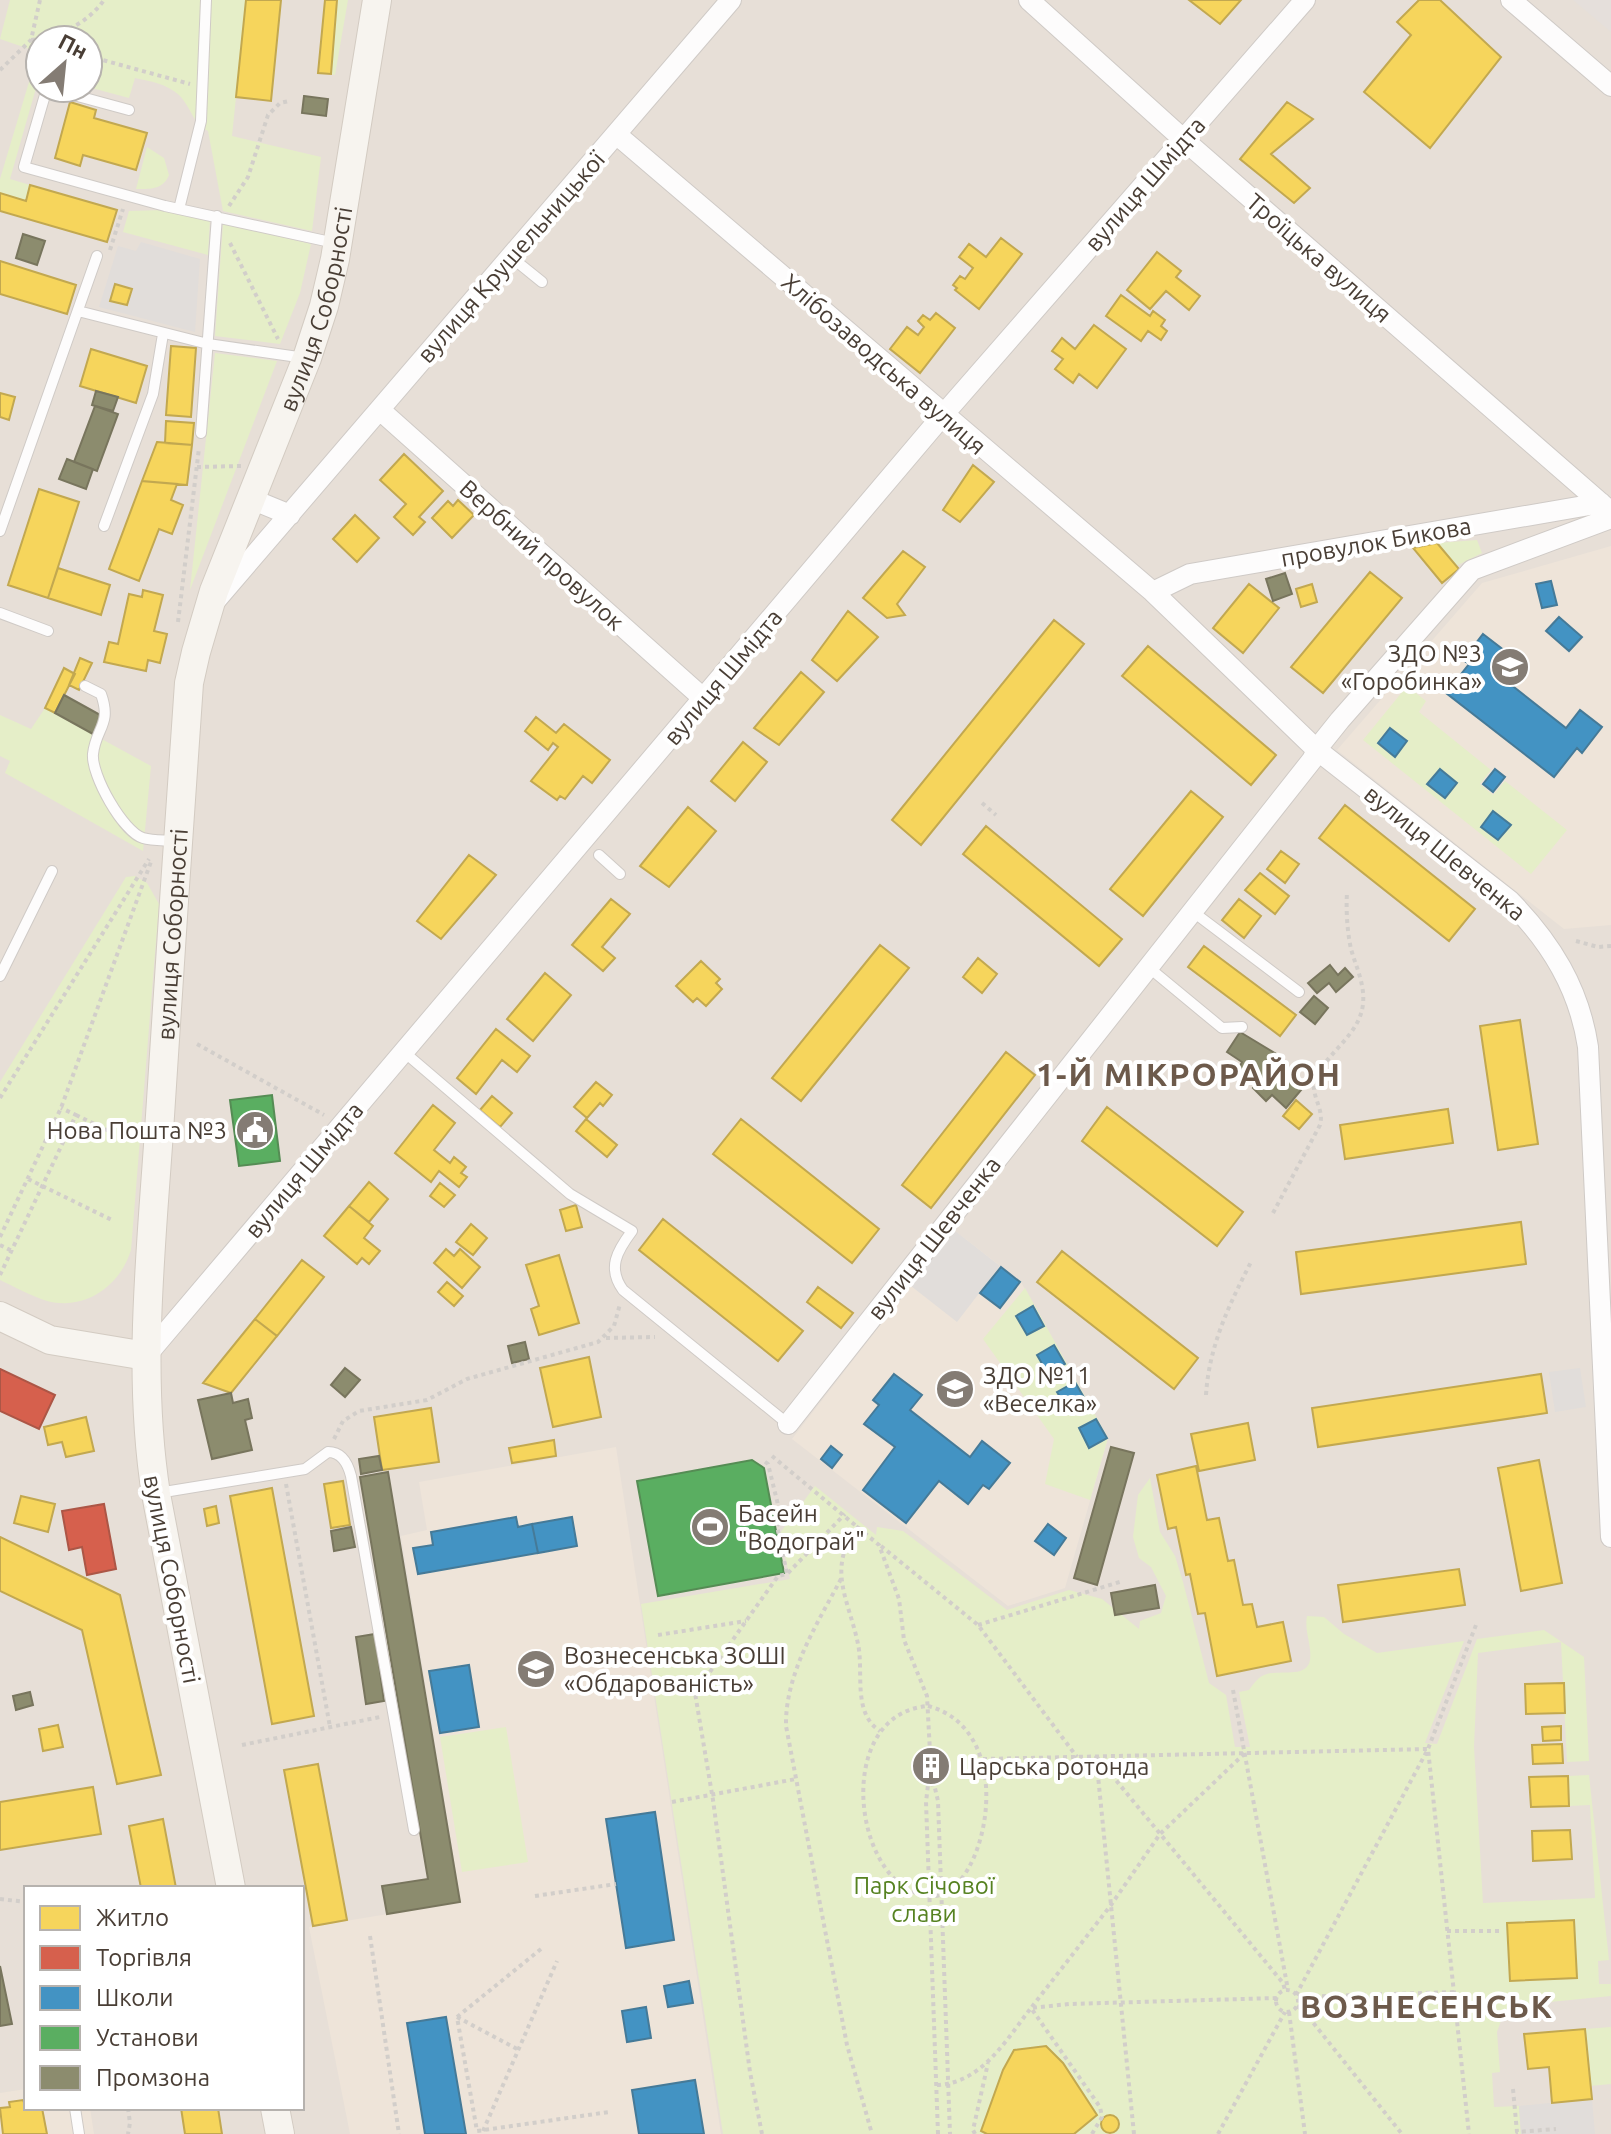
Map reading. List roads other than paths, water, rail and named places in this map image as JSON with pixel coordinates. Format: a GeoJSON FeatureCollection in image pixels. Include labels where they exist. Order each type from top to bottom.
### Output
{"type":"FeatureCollection","features":[{"type":"Feature","properties":{"kind":"main road","name":"вулиця Соборності"},"geometry":{"type":"LineString","coordinates":[[231,1886],[150,1458],[146,1356],[189,683],[208,609],[251,499],[297,357],[324,306],[377,0]]}},
{"type":"Feature","properties":{"kind":"main road"},"geometry":{"type":"LineString","coordinates":[[0,1316],[50,1340],[146,1356]]}},
{"type":"Feature","properties":{"kind":"main road"},"geometry":{"type":"LineString","coordinates":[[275,2110],[280,2134]]}},
{"type":"Feature","properties":{"kind":"street","name":"вулиця Крушельницької"},"geometry":{"type":"LineString","coordinates":[[208,609],[731,0]]}},
{"type":"Feature","properties":{"kind":"street","name":"Троїцька вулиця"},"geometry":{"type":"LineString","coordinates":[[1029,0],[1184,140],[1608,511]]}},
{"type":"Feature","properties":{"kind":"street","name":"вулиця Шмідта"},"geometry":{"type":"LineString","coordinates":[[146,1356],[943,415],[1305,0]]}},
{"type":"Feature","properties":{"kind":"street"},"geometry":{"type":"LineString","coordinates":[[1511,0],[1611,86]]}},
{"type":"Feature","properties":{"kind":"street","name":"Хлібозаводська вулиця"},"geometry":{"type":"LineString","coordinates":[[616,134],[1153,592]]}},
{"type":"Feature","properties":{"kind":"street","name":"Вербний провулок"},"geometry":{"type":"LineString","coordinates":[[380,410],[704,699]]}},
{"type":"Feature","properties":{"kind":"street"},"geometry":{"type":"LineString","coordinates":[[251,499],[290,515]]}},
{"type":"Feature","properties":{"kind":"street","name":"провулок Бикова"},"geometry":{"type":"LineString","coordinates":[[1153,592],[1190,574],[1608,511]]}},
{"type":"Feature","properties":{"kind":"street","name":"вулиця Шевченка"},"geometry":{"type":"LineString","coordinates":[[788,1424],[1340,720],[1472,570],[1608,511]]}},
{"type":"Feature","properties":{"kind":"street","name":"вулиця Шевченка"},"geometry":{"type":"LineString","coordinates":[[1153,592],[1317,750],[1510,901],[1537,929],[1560,961],[1576,997],[1588,1047],[1607,1371],[1611,1537]]}},
{"type":"Feature","properties":{"kind":"lane"},"geometry":{"type":"LineString","coordinates":[[179,209],[201,121],[206,0]]}},
{"type":"Feature","properties":{"kind":"lane"},"geometry":{"type":"LineString","coordinates":[[104,103],[129,110]]}},
{"type":"Feature","properties":{"kind":"lane"},"geometry":{"type":"LineString","coordinates":[[43,104],[24,167],[179,209],[337,244]]}},
{"type":"Feature","properties":{"kind":"lane"},"geometry":{"type":"LineString","coordinates":[[201,433],[217,216]]}},
{"type":"Feature","properties":{"kind":"lane"},"geometry":{"type":"LineString","coordinates":[[0,531],[97,256]]}},
{"type":"Feature","properties":{"kind":"lane"},"geometry":{"type":"LineString","coordinates":[[511,257],[542,282]]}},
{"type":"Feature","properties":{"kind":"lane"},"geometry":{"type":"LineString","coordinates":[[78,311],[208,344],[297,357]]}},
{"type":"Feature","properties":{"kind":"lane"},"geometry":{"type":"LineString","coordinates":[[104,526],[153,394],[163,334]]}},
{"type":"Feature","properties":{"kind":"lane"},"geometry":{"type":"LineString","coordinates":[[0,613],[48,631]]}},
{"type":"Feature","properties":{"kind":"lane"},"geometry":{"type":"LineString","coordinates":[[85,686],[101,694],[106,709],[95,745],[93,764],[123,821],[144,838],[178,842]]}},
{"type":"Feature","properties":{"kind":"lane"},"geometry":{"type":"LineString","coordinates":[[599,855],[620,874]]}},
{"type":"Feature","properties":{"kind":"lane"},"geometry":{"type":"LineString","coordinates":[[0,976],[52,871]]}},
{"type":"Feature","properties":{"kind":"lane"},"geometry":{"type":"LineString","coordinates":[[1192,911],[1299,992]]}},
{"type":"Feature","properties":{"kind":"lane"},"geometry":{"type":"LineString","coordinates":[[1147,966],[1222,1028],[1242,1027]]}},
{"type":"Feature","properties":{"kind":"lane"},"geometry":{"type":"LineString","coordinates":[[404,1052],[570,1194],[632,1231],[615,1256],[617,1281],[623,1290],[788,1424]]}},
{"type":"Feature","properties":{"kind":"lane"},"geometry":{"type":"LineString","coordinates":[[156,1494],[285,1474],[305,1469],[328,1452],[341,1457],[351,1476],[414,1830]]}},
{"type":"Feature","properties":{"kind":"lane"},"geometry":{"type":"LineString","coordinates":[[75,2110],[79,2134]]}},
{"type":"Feature","properties":{"kind":"place","name":"ЗДО №3 «Горобинка»"},"geometry":{"type":"Point","coordinates":[1510,667]}},
{"type":"Feature","properties":{"kind":"place","name":"Нова Пошта №3"},"geometry":{"type":"Point","coordinates":[255,1130]}},
{"type":"Feature","properties":{"kind":"place","name":"ЗДО №11 «Веселка»"},"geometry":{"type":"Point","coordinates":[955,1389]}},
{"type":"Feature","properties":{"kind":"place","name":"Басейн \"Водограй\""},"geometry":{"type":"Point","coordinates":[710,1527]}},
{"type":"Feature","properties":{"kind":"place","name":"Вознесенська ЗОШІ «Обдарованість»"},"geometry":{"type":"Point","coordinates":[536,1669]}},
{"type":"Feature","properties":{"kind":"place","name":"Царська ротонда"},"geometry":{"type":"Point","coordinates":[931,1766]}},
{"type":"Feature","properties":{"kind":"district","name":"1-Й МІКРОРАЙОН"},"geometry":{"type":"Point","coordinates":[1189,1074]}},
{"type":"Feature","properties":{"kind":"district","name":"ВОЗНЕСЕНСЬК"},"geometry":{"type":"Point","coordinates":[1427,2006]}},
{"type":"Feature","properties":{"kind":"park label","name":"Парк Січової слави"},"geometry":{"type":"Point","coordinates":[924,1899]}}]}
